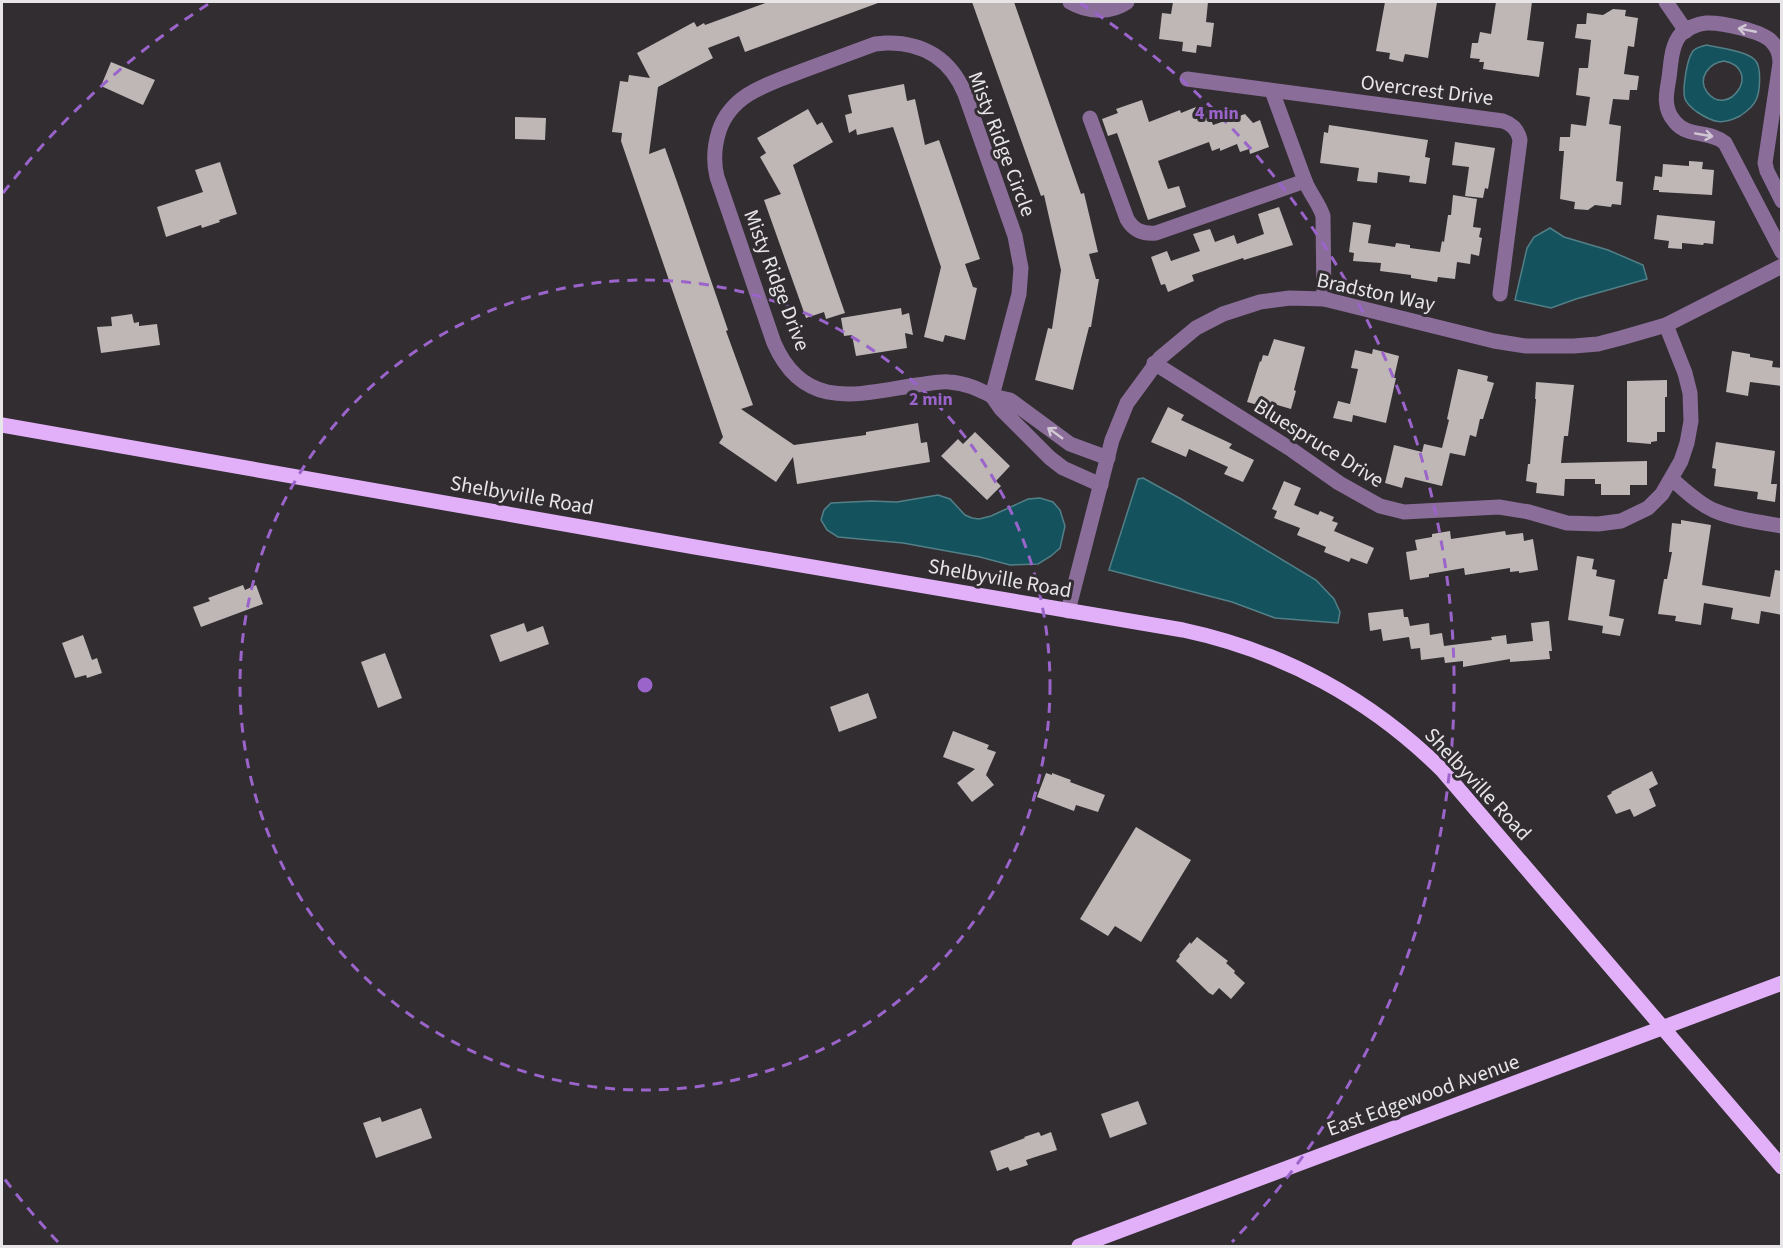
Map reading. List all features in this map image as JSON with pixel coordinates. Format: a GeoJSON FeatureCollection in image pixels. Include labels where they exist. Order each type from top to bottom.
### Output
{"type":"FeatureCollection","features":[{"type":"Feature","properties":{"kind":"main road","name":"Shelbyville Road"},"geometry":{"type":"LineString","coordinates":[[2,425],[1198,633],[1242,646],[1299,668],[1363,705],[1415,744],[1443,771],[1782,1167]]}},
{"type":"Feature","properties":{"kind":"main road","name":"East Edgewood Avenue"},"geometry":{"type":"LineString","coordinates":[[1079,1246],[1782,983]]}},
{"type":"Feature","properties":{"kind":"street"},"geometry":{"type":"LineString","coordinates":[[1070,2],[1088,10],[1106,10],[1127,2]]}},
{"type":"Feature","properties":{"kind":"street"},"geometry":{"type":"LineString","coordinates":[[1666,2],[1686,31]]}},
{"type":"Feature","properties":{"kind":"street"},"geometry":{"type":"LineString","coordinates":[[1782,201],[1765,163],[1780,61],[1777,48],[1759,33],[1708,23],[1689,28],[1679,37],[1673,52],[1666,98],[1669,113],[1681,128],[1689,132],[1715,136],[1725,143],[1782,252]]}},
{"type":"Feature","properties":{"kind":"street","name":"Misty Ridge Circle"},"geometry":{"type":"LineString","coordinates":[[764,85],[876,44],[906,44],[918,47],[937,57],[952,71],[965,94],[1015,236],[1019,256],[1018,294],[992,396]]}},
{"type":"Feature","properties":{"kind":"street","name":"Overcrest Drive"},"geometry":{"type":"LineString","coordinates":[[1187,79],[1503,121],[1513,126],[1520,140],[1500,294]]}},
{"type":"Feature","properties":{"kind":"street","name":"Misty Ridge Drive"},"geometry":{"type":"LineString","coordinates":[[764,85],[739,100],[726,115],[716,140],[715,162],[719,183],[771,333],[784,362],[798,377],[814,387],[840,395],[947,381],[965,384],[981,389],[992,396],[1010,400],[1070,444],[1108,458]]}},
{"type":"Feature","properties":{"kind":"street"},"geometry":{"type":"LineString","coordinates":[[1272,91],[1305,182],[1323,216],[1324,299]]}},
{"type":"Feature","properties":{"kind":"street"},"geometry":{"type":"LineString","coordinates":[[1090,118],[1127,219],[1134,228],[1142,233],[1156,233],[1305,182]]}},
{"type":"Feature","properties":{"kind":"street","name":"Bradston Way"},"geometry":{"type":"LineString","coordinates":[[1068,610],[1112,440],[1124,410],[1154,363],[1196,328],[1223,314],[1260,302],[1290,298],[1324,299],[1494,341],[1526,346],[1591,345],[1666,325],[1782,266]]}},
{"type":"Feature","properties":{"kind":"street","name":"Bluespruce Drive"},"geometry":{"type":"LineString","coordinates":[[1154,363],[1292,450],[1339,483],[1380,506],[1404,512],[1499,507],[1529,512],[1567,523],[1598,524],[1621,521],[1648,508],[1662,494],[1681,461],[1687,443],[1691,413],[1688,380],[1666,325]]}},
{"type":"Feature","properties":{"kind":"street","name":"Misty Ridge Drive"},"geometry":{"type":"LineString","coordinates":[[992,396],[1001,409],[1050,458],[1063,468],[1101,485]]}},
{"type":"Feature","properties":{"kind":"street"},"geometry":{"type":"LineString","coordinates":[[1672,479],[1686,492],[1713,510],[1746,520],[1782,525]]}},
{"type":"Feature","properties":{"kind":"water"},"geometry":{"type":"Polygon","coordinates":[[[1707,45],[1746,54],[1755,60],[1759,68],[1759,91],[1756,100],[1747,111],[1734,119],[1723,122],[1708,119],[1697,112],[1685,99],[1685,81],[1691,53],[1707,45]],[[1724,61],[1719,62],[1706,72],[1704,87],[1715,99],[1724,100],[1732,97],[1738,90],[1742,82],[1741,73],[1736,66],[1724,61]]]}},
{"type":"Feature","properties":{"kind":"water"},"geometry":{"type":"Polygon","coordinates":[[[1550,228],[1564,237],[1608,250],[1643,265],[1647,279],[1551,308],[1515,300],[1527,248],[1534,237],[1550,228]]]}},
{"type":"Feature","properties":{"kind":"water"},"geometry":{"type":"Polygon","coordinates":[[[1143,478],[1316,580],[1334,599],[1340,612],[1338,623],[1275,618],[1232,602],[1109,570],[1138,479],[1143,478]]]}},
{"type":"Feature","properties":{"kind":"water"},"geometry":{"type":"Polygon","coordinates":[[[938,495],[950,499],[965,515],[979,519],[1028,499],[1040,498],[1053,502],[1060,510],[1065,526],[1060,548],[1038,564],[1010,565],[903,543],[838,537],[827,530],[821,520],[824,510],[831,503],[897,502],[938,495]]]}},
{"type":"Feature","properties":{"kind":"building"},"geometry":{"type":"Polygon","coordinates":[[[768,2],[878,3],[745,52],[739,36],[708,48],[713,58],[658,87],[649,154],[665,148],[753,405],[741,409],[794,445],[866,435],[866,432],[918,423],[921,443],[927,442],[930,462],[797,484],[793,457],[776,482],[719,443],[723,437],[621,141],[622,133],[612,132],[620,81],[628,82],[629,75],[650,78],[637,53],[694,22],[697,27],[704,23],[705,25],[768,2]]]}},
{"type":"Feature","properties":{"kind":"building"},"geometry":{"type":"Polygon","coordinates":[[[972,2],[1014,2],[1081,194],[1084,193],[1098,252],[1089,254],[1096,279],[1099,279],[1091,327],[1089,327],[1073,390],[1035,380],[1048,328],[1052,329],[1061,270],[1044,195],[1041,196],[972,2]]]}},
{"type":"Feature","properties":{"kind":"building"},"geometry":{"type":"Polygon","coordinates":[[[1173,2],[1208,2],[1206,22],[1214,23],[1211,47],[1197,45],[1196,53],[1182,51],[1183,42],[1159,39],[1162,13],[1171,14],[1173,2]]]}},
{"type":"Feature","properties":{"kind":"building"},"geometry":{"type":"Polygon","coordinates":[[[1385,2],[1437,2],[1428,58],[1405,54],[1403,62],[1389,59],[1390,53],[1376,51],[1385,2]]]}},
{"type":"Feature","properties":{"kind":"building"},"geometry":{"type":"Polygon","coordinates":[[[1496,2],[1532,2],[1527,40],[1544,42],[1539,77],[1483,69],[1484,62],[1470,58],[1472,43],[1478,43],[1480,32],[1491,34],[1496,2]]]}},
{"type":"Feature","properties":{"kind":"building"},"geometry":{"type":"Polygon","coordinates":[[[1613,9],[1626,10],[1625,16],[1638,18],[1634,47],[1628,46],[1624,74],[1639,76],[1637,90],[1630,90],[1629,100],[1613,99],[1609,124],[1621,126],[1616,181],[1623,182],[1621,205],[1612,204],[1611,207],[1595,205],[1588,210],[1574,209],[1575,202],[1560,199],[1564,151],[1559,151],[1560,137],[1570,137],[1571,124],[1586,126],[1590,97],[1576,95],[1579,68],[1588,68],[1591,40],[1575,38],[1577,24],[1586,24],[1587,13],[1603,15],[1613,9]]]}},
{"type":"Feature","properties":{"kind":"building"},"geometry":{"type":"Polygon","coordinates":[[[111,62],[155,80],[143,105],[101,86],[111,62]]]}},
{"type":"Feature","properties":{"kind":"building"},"geometry":{"type":"Polygon","coordinates":[[[904,84],[907,101],[915,99],[925,145],[939,140],[980,259],[965,264],[973,287],[977,288],[965,340],[945,335],[943,342],[924,337],[941,267],[893,127],[857,135],[856,129],[849,133],[845,115],[852,113],[848,95],[904,84]]]}},
{"type":"Feature","properties":{"kind":"building"},"geometry":{"type":"Polygon","coordinates":[[[1142,100],[1149,122],[1180,110],[1181,113],[1196,107],[1199,114],[1208,111],[1213,125],[1245,114],[1253,123],[1260,120],[1269,147],[1250,154],[1249,149],[1240,152],[1237,144],[1220,151],[1220,148],[1212,151],[1209,142],[1158,161],[1168,189],[1179,186],[1186,207],[1148,220],[1117,133],[1108,136],[1102,119],[1118,113],[1116,109],[1142,100]]]}},
{"type":"Feature","properties":{"kind":"building"},"geometry":{"type":"Polygon","coordinates":[[[808,109],[817,125],[822,122],[833,142],[793,165],[845,313],[826,319],[824,312],[806,318],[764,200],[781,194],[760,157],[766,153],[757,138],[808,109]]]}},
{"type":"Feature","properties":{"kind":"building"},"geometry":{"type":"Polygon","coordinates":[[[515,117],[546,118],[545,140],[515,139],[515,117]]]}},
{"type":"Feature","properties":{"kind":"building"},"geometry":{"type":"Polygon","coordinates":[[[1329,125],[1428,140],[1425,157],[1430,158],[1426,184],[1409,182],[1410,176],[1378,172],[1377,183],[1357,181],[1359,168],[1320,163],[1324,132],[1328,133],[1329,125]]]}},
{"type":"Feature","properties":{"kind":"building"},"geometry":{"type":"Polygon","coordinates":[[[1455,142],[1495,148],[1488,189],[1485,188],[1483,198],[1465,196],[1469,167],[1452,165],[1455,142]]]}},
{"type":"Feature","properties":{"kind":"building"},"geometry":{"type":"Polygon","coordinates":[[[1689,161],[1703,162],[1702,169],[1714,170],[1712,195],[1653,190],[1655,176],[1662,177],[1663,164],[1689,166],[1689,161]]]}},
{"type":"Feature","properties":{"kind":"building"},"geometry":{"type":"Polygon","coordinates":[[[220,162],[237,214],[202,228],[201,225],[166,237],[157,207],[203,192],[195,170],[220,162]]]}},
{"type":"Feature","properties":{"kind":"building"},"geometry":{"type":"Polygon","coordinates":[[[1453,195],[1477,199],[1473,227],[1481,228],[1479,237],[1482,238],[1479,256],[1471,254],[1470,264],[1457,262],[1455,279],[1438,277],[1437,282],[1411,278],[1411,275],[1380,271],[1381,263],[1353,261],[1354,253],[1349,252],[1353,222],[1371,225],[1368,243],[1395,247],[1396,243],[1410,245],[1410,248],[1440,252],[1448,215],[1451,215],[1453,195]]]}},
{"type":"Feature","properties":{"kind":"building"},"geometry":{"type":"Polygon","coordinates":[[[1279,207],[1293,245],[1192,275],[1194,281],[1168,292],[1165,284],[1161,285],[1151,257],[1167,251],[1171,261],[1200,251],[1193,234],[1210,229],[1215,242],[1234,235],[1237,244],[1264,234],[1258,214],[1279,207]]]}},
{"type":"Feature","properties":{"kind":"building"},"geometry":{"type":"Polygon","coordinates":[[[1657,215],[1715,221],[1713,244],[1682,243],[1682,249],[1668,248],[1669,241],[1654,239],[1657,215]]]}},
{"type":"Feature","properties":{"kind":"building"},"geometry":{"type":"Polygon","coordinates":[[[901,308],[902,315],[909,313],[913,335],[905,333],[907,348],[856,356],[852,335],[844,336],[841,318],[901,308]]]}},
{"type":"Feature","properties":{"kind":"building"},"geometry":{"type":"Polygon","coordinates":[[[132,314],[134,323],[139,322],[139,326],[157,324],[160,345],[101,353],[97,327],[112,326],[111,317],[132,314]]]}},
{"type":"Feature","properties":{"kind":"building"},"geometry":{"type":"Polygon","coordinates":[[[1274,339],[1305,347],[1291,409],[1274,404],[1273,409],[1247,402],[1260,361],[1263,355],[1268,356],[1274,339]]]}},
{"type":"Feature","properties":{"kind":"building"},"geometry":{"type":"Polygon","coordinates":[[[1373,349],[1399,356],[1386,423],[1353,415],[1352,422],[1333,418],[1338,401],[1350,404],[1358,369],[1351,368],[1355,350],[1372,354],[1373,349]]]}},
{"type":"Feature","properties":{"kind":"building"},"geometry":{"type":"Polygon","coordinates":[[[1732,351],[1773,361],[1772,367],[1782,368],[1782,386],[1750,382],[1748,396],[1726,392],[1732,351]]]}},
{"type":"Feature","properties":{"kind":"building"},"geometry":{"type":"Polygon","coordinates":[[[1458,369],[1488,376],[1487,381],[1494,383],[1483,419],[1480,419],[1476,437],[1470,435],[1465,456],[1450,453],[1442,486],[1405,477],[1402,488],[1385,483],[1394,445],[1422,452],[1424,444],[1442,448],[1458,369]]]}},
{"type":"Feature","properties":{"kind":"building"},"geometry":{"type":"Polygon","coordinates":[[[1667,380],[1665,432],[1657,432],[1657,441],[1651,444],[1627,442],[1627,381],[1667,380]]]}},
{"type":"Feature","properties":{"kind":"building"},"geometry":{"type":"Polygon","coordinates":[[[1536,382],[1574,385],[1568,436],[1564,436],[1561,463],[1647,461],[1647,485],[1630,485],[1630,495],[1601,495],[1601,484],[1595,484],[1595,479],[1565,479],[1564,496],[1536,493],[1537,483],[1526,481],[1528,464],[1530,464],[1536,382]]]}},
{"type":"Feature","properties":{"kind":"building"},"geometry":{"type":"Polygon","coordinates":[[[1168,407],[1184,415],[1181,420],[1232,444],[1229,448],[1254,460],[1243,482],[1224,474],[1228,467],[1189,449],[1186,457],[1151,442],[1168,407]]]}},
{"type":"Feature","properties":{"kind":"building"},"geometry":{"type":"Polygon","coordinates":[[[975,432],[1010,466],[996,481],[1001,486],[987,500],[941,456],[958,439],[963,444],[975,432]]]}},
{"type":"Feature","properties":{"kind":"building"},"geometry":{"type":"Polygon","coordinates":[[[1716,442],[1775,451],[1771,484],[1777,484],[1775,502],[1757,499],[1758,492],[1714,486],[1716,469],[1712,468],[1716,442]]]}},
{"type":"Feature","properties":{"kind":"building"},"geometry":{"type":"Polygon","coordinates":[[[1284,481],[1301,488],[1294,505],[1318,515],[1320,511],[1334,517],[1332,521],[1338,523],[1334,531],[1374,548],[1367,564],[1351,558],[1349,562],[1324,552],[1326,547],[1297,535],[1300,528],[1274,518],[1277,511],[1272,509],[1284,481]]]}},
{"type":"Feature","properties":{"kind":"building"},"geometry":{"type":"Polygon","coordinates":[[[1681,520],[1711,525],[1702,585],[1770,597],[1775,570],[1782,571],[1782,615],[1761,611],[1759,624],[1731,619],[1733,608],[1704,603],[1701,625],[1675,621],[1676,616],[1658,614],[1664,579],[1667,579],[1672,552],[1669,552],[1672,523],[1681,524],[1681,520]]]}},
{"type":"Feature","properties":{"kind":"building"},"geometry":{"type":"Polygon","coordinates":[[[1450,531],[1451,539],[1505,531],[1506,535],[1523,533],[1524,541],[1533,539],[1538,570],[1519,573],[1519,571],[1510,572],[1510,568],[1465,575],[1464,568],[1410,580],[1406,552],[1417,550],[1415,540],[1450,531]]]}},
{"type":"Feature","properties":{"kind":"building"},"geometry":{"type":"Polygon","coordinates":[[[1577,556],[1594,559],[1592,569],[1597,570],[1596,576],[1615,580],[1609,616],[1624,619],[1620,636],[1602,633],[1603,626],[1568,620],[1577,556]]]}},
{"type":"Feature","properties":{"kind":"building"},"geometry":{"type":"Polygon","coordinates":[[[243,585],[245,590],[256,585],[263,604],[201,627],[193,607],[210,601],[208,598],[243,585]]]}},
{"type":"Feature","properties":{"kind":"building"},"geometry":{"type":"Polygon","coordinates":[[[1403,609],[1404,617],[1408,617],[1410,626],[1429,623],[1430,635],[1442,633],[1444,646],[1492,640],[1491,637],[1506,635],[1507,644],[1533,641],[1531,623],[1549,621],[1552,651],[1549,651],[1550,659],[1510,662],[1510,659],[1463,667],[1463,661],[1445,663],[1444,657],[1421,660],[1420,648],[1411,649],[1409,637],[1383,641],[1381,629],[1370,631],[1368,613],[1403,609]]]}},
{"type":"Feature","properties":{"kind":"building"},"geometry":{"type":"Polygon","coordinates":[[[524,623],[527,632],[543,626],[549,644],[500,662],[490,635],[524,623]]]}},
{"type":"Feature","properties":{"kind":"building"},"geometry":{"type":"Polygon","coordinates":[[[83,635],[92,660],[97,658],[102,673],[87,678],[86,675],[75,678],[62,643],[83,635]]]}},
{"type":"Feature","properties":{"kind":"building"},"geometry":{"type":"Polygon","coordinates":[[[385,653],[402,698],[378,708],[361,662],[385,653]]]}},
{"type":"Feature","properties":{"kind":"building"},"geometry":{"type":"Polygon","coordinates":[[[868,693],[877,718],[839,732],[830,707],[868,693]]]}},
{"type":"Feature","properties":{"kind":"building"},"geometry":{"type":"Polygon","coordinates":[[[953,731],[989,745],[987,749],[996,752],[986,775],[994,785],[972,802],[957,783],[975,769],[943,757],[953,731]]]}},
{"type":"Feature","properties":{"kind":"building"},"geometry":{"type":"Polygon","coordinates":[[[1652,771],[1658,784],[1649,789],[1656,806],[1634,817],[1630,809],[1616,814],[1607,796],[1652,771]]]}},
{"type":"Feature","properties":{"kind":"building"},"geometry":{"type":"Polygon","coordinates":[[[1046,773],[1071,780],[1070,782],[1105,795],[1098,812],[1076,805],[1074,811],[1037,797],[1046,773]]]}},
{"type":"Feature","properties":{"kind":"building"},"geometry":{"type":"Polygon","coordinates":[[[1136,827],[1191,860],[1141,942],[1115,926],[1108,936],[1080,919],[1136,827]]]}},
{"type":"Feature","properties":{"kind":"building"},"geometry":{"type":"Polygon","coordinates":[[[1197,937],[1228,961],[1226,963],[1245,983],[1231,999],[1219,988],[1213,995],[1209,993],[1176,961],[1190,942],[1191,944],[1197,937]]]}},
{"type":"Feature","properties":{"kind":"building"},"geometry":{"type":"Polygon","coordinates":[[[1138,1101],[1147,1124],[1110,1138],[1101,1114],[1138,1101]]]}},
{"type":"Feature","properties":{"kind":"building"},"geometry":{"type":"Polygon","coordinates":[[[421,1108],[432,1138],[376,1158],[363,1123],[380,1117],[382,1122],[421,1108]]]}},
{"type":"Feature","properties":{"kind":"building"},"geometry":{"type":"Polygon","coordinates":[[[1039,1132],[1041,1136],[1051,1132],[1057,1150],[1026,1160],[1028,1165],[1010,1171],[1008,1167],[997,1171],[990,1151],[1039,1132]]]}}]}
